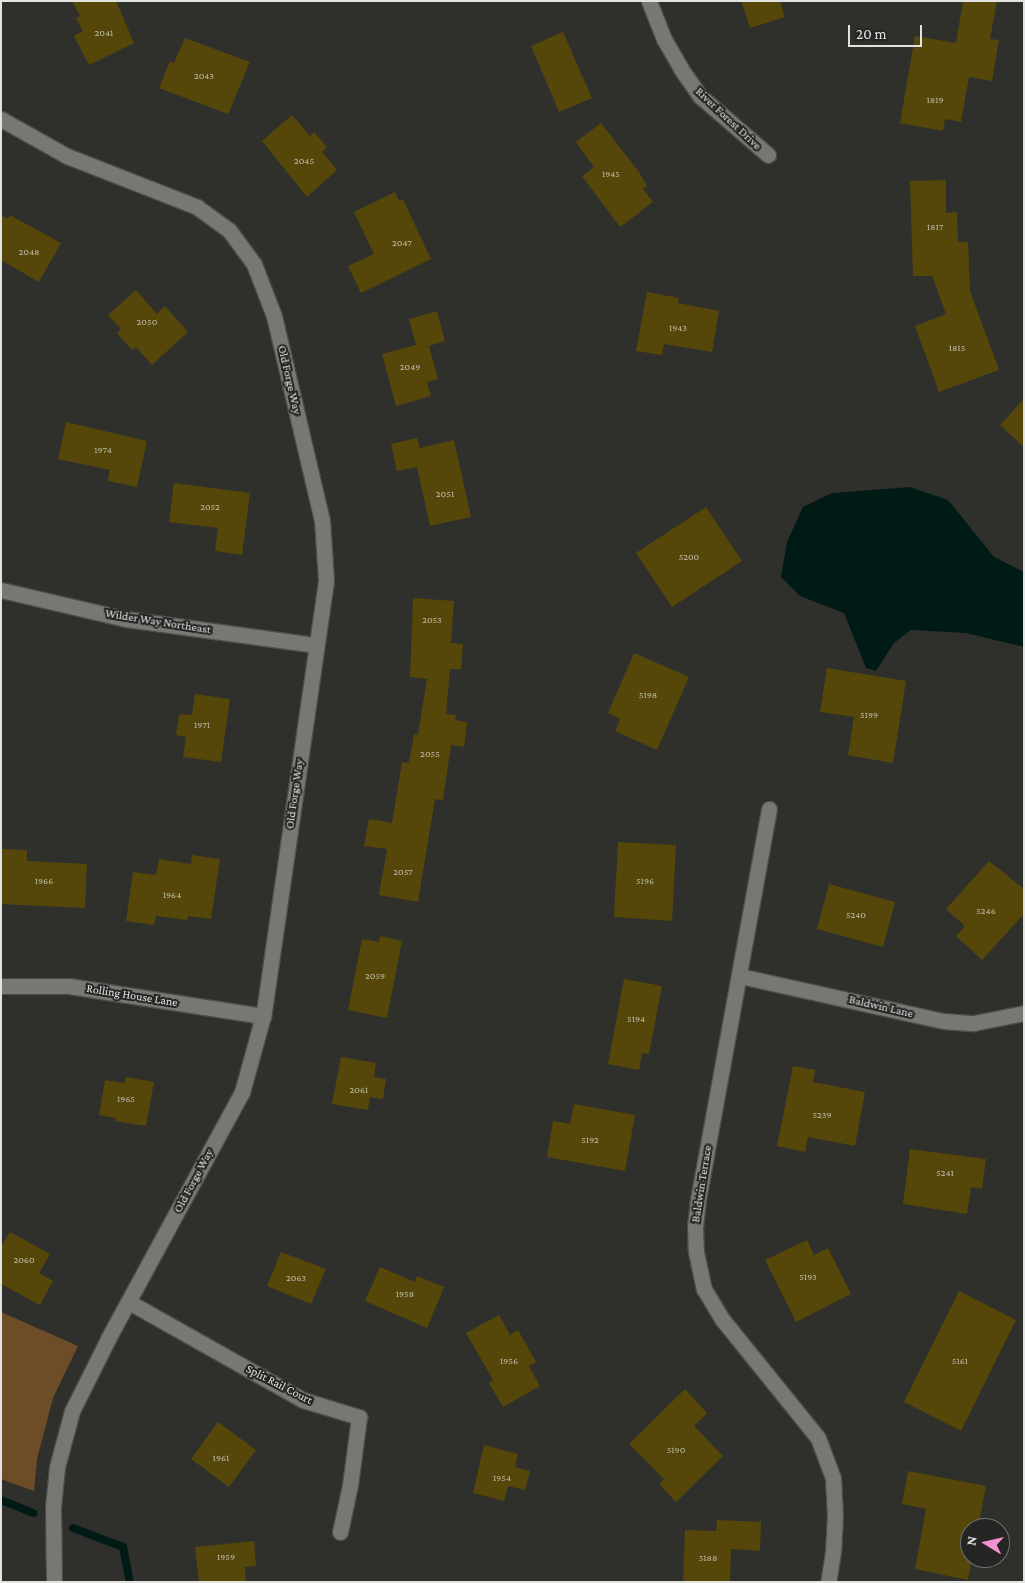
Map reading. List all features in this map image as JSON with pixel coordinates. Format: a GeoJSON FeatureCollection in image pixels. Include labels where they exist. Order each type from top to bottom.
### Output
{"type":"FeatureCollection","features":[{"type":"Feature","properties":{"kind":"street","name":"River Forest Drive"},"geometry":{"type":"LineString","coordinates":[[649,1],[664,39],[681,70],[700,96],[768,155]]}},
{"type":"Feature","properties":{"kind":"street","name":"Old Forge Way"},"geometry":{"type":"LineString","coordinates":[[1,119],[67,156],[197,207],[229,230],[254,264],[274,316],[322,520],[326,581],[263,1016],[242,1092],[72,1411],[57,1467],[52,1508],[54,1582]]}},
{"type":"Feature","properties":{"kind":"street","name":"Wilder Way Northeast"},"geometry":{"type":"LineString","coordinates":[[1,590],[126,619],[316,645]]}},
{"type":"Feature","properties":{"kind":"street","name":"Baldwin Terrace"},"geometry":{"type":"LineString","coordinates":[[769,809],[698,1199],[695,1228],[696,1252],[704,1289],[722,1319],[818,1438],[833,1478],[835,1516],[833,1552],[828,1582]]}},
{"type":"Feature","properties":{"kind":"street","name":"Baldwin Lane"},"geometry":{"type":"LineString","coordinates":[[740,976],[943,1021],[974,1023],[1024,1013]]}},
{"type":"Feature","properties":{"kind":"street","name":"Rolling House Lane"},"geometry":{"type":"LineString","coordinates":[[1,986],[69,986],[263,1016]]}},
{"type":"Feature","properties":{"kind":"street","name":"Split Rail Court"},"geometry":{"type":"LineString","coordinates":[[129,1302],[303,1400],[358,1417],[350,1485],[340,1532]]}},
{"type":"Feature","properties":{"kind":"shaded area"},"geometry":{"type":"Polygon","coordinates":[[[1,1312],[78,1346],[53,1398],[37,1459],[34,1491],[1,1479],[1,1312]]]}},
{"type":"Feature","properties":{"kind":"water"},"geometry":{"type":"Polygon","coordinates":[[[910,487],[948,500],[994,557],[1024,572],[1024,647],[966,633],[911,630],[894,643],[876,671],[866,668],[844,613],[800,596],[781,577],[787,542],[803,507],[832,493],[910,487]]]}},
{"type":"Feature","properties":{"kind":"building"},"geometry":{"type":"Polygon","coordinates":[[[72,1],[116,1],[134,43],[89,65],[74,36],[83,31],[76,18],[80,16],[72,1]]]}},
{"type":"Feature","properties":{"kind":"building"},"geometry":{"type":"Polygon","coordinates":[[[741,1],[780,1],[785,17],[750,28],[741,1]]]}},
{"type":"Feature","properties":{"kind":"building"},"geometry":{"type":"Polygon","coordinates":[[[963,1],[997,1],[990,39],[999,40],[992,81],[969,77],[961,122],[945,119],[943,131],[900,123],[915,36],[956,43],[963,1]]]}},
{"type":"Feature","properties":{"kind":"building"},"geometry":{"type":"Polygon","coordinates":[[[563,32],[592,98],[559,112],[531,46],[563,32]]]}},
{"type":"Feature","properties":{"kind":"building"},"geometry":{"type":"Polygon","coordinates":[[[185,38],[250,62],[228,114],[159,88],[170,61],[174,63],[185,38]]]}},
{"type":"Feature","properties":{"kind":"building"},"geometry":{"type":"Polygon","coordinates":[[[292,115],[310,136],[314,132],[327,147],[322,152],[337,170],[307,197],[262,141],[292,115]]]}},
{"type":"Feature","properties":{"kind":"building"},"geometry":{"type":"Polygon","coordinates":[[[601,123],[639,172],[647,186],[643,189],[653,202],[620,227],[582,176],[594,167],[576,142],[601,123]]]}},
{"type":"Feature","properties":{"kind":"building"},"geometry":{"type":"Polygon","coordinates":[[[946,180],[946,213],[957,212],[958,242],[968,242],[970,291],[999,370],[939,392],[915,326],[946,314],[932,276],[913,276],[910,181],[946,180]]]}},
{"type":"Feature","properties":{"kind":"building"},"geometry":{"type":"Polygon","coordinates":[[[395,192],[399,201],[403,199],[431,259],[361,293],[348,266],[374,254],[354,212],[395,192]]]}},
{"type":"Feature","properties":{"kind":"building"},"geometry":{"type":"Polygon","coordinates":[[[1,215],[8,219],[10,215],[61,243],[39,282],[1,260],[1,215]]]}},
{"type":"Feature","properties":{"kind":"building"},"geometry":{"type":"Polygon","coordinates":[[[136,290],[157,314],[165,306],[188,332],[152,365],[136,347],[132,350],[117,333],[121,329],[108,315],[136,290]]]}},
{"type":"Feature","properties":{"kind":"building"},"geometry":{"type":"Polygon","coordinates":[[[647,292],[679,298],[678,303],[719,311],[712,352],[664,344],[662,355],[636,351],[647,292]]]}},
{"type":"Feature","properties":{"kind":"building"},"geometry":{"type":"Polygon","coordinates":[[[437,311],[445,341],[429,346],[438,379],[427,382],[431,396],[396,406],[382,354],[416,345],[409,319],[437,311]]]}},
{"type":"Feature","properties":{"kind":"building"},"geometry":{"type":"Polygon","coordinates":[[[1024,399],[1024,447],[1000,425],[1024,399]]]}},
{"type":"Feature","properties":{"kind":"building"},"geometry":{"type":"Polygon","coordinates":[[[66,422],[147,441],[137,487],[108,481],[110,470],[58,459],[66,422]]]}},
{"type":"Feature","properties":{"kind":"building"},"geometry":{"type":"Polygon","coordinates":[[[417,438],[420,448],[454,440],[471,517],[430,526],[417,467],[397,471],[391,444],[417,438]]]}},
{"type":"Feature","properties":{"kind":"building"},"geometry":{"type":"Polygon","coordinates":[[[174,483],[250,493],[242,555],[215,551],[218,528],[169,522],[174,483]]]}},
{"type":"Feature","properties":{"kind":"building"},"geometry":{"type":"Polygon","coordinates":[[[706,507],[742,561],[672,607],[636,553],[706,507]]]}},
{"type":"Feature","properties":{"kind":"building"},"geometry":{"type":"Polygon","coordinates":[[[413,598],[454,601],[451,643],[463,644],[461,669],[450,669],[446,714],[456,715],[455,720],[467,722],[464,747],[451,745],[443,800],[435,799],[418,902],[379,895],[387,849],[364,846],[369,819],[392,823],[402,762],[409,763],[414,734],[418,735],[427,679],[410,677],[413,598]]]}},
{"type":"Feature","properties":{"kind":"building"},"geometry":{"type":"Polygon","coordinates":[[[634,653],[689,677],[657,750],[615,731],[620,719],[608,713],[634,653]]]}},
{"type":"Feature","properties":{"kind":"building"},"geometry":{"type":"Polygon","coordinates":[[[827,668],[906,681],[893,763],[848,755],[854,717],[820,712],[827,668]]]}},
{"type":"Feature","properties":{"kind":"building"},"geometry":{"type":"Polygon","coordinates":[[[195,694],[230,699],[221,762],[183,757],[186,737],[176,735],[179,714],[192,715],[195,694]]]}},
{"type":"Feature","properties":{"kind":"building"},"geometry":{"type":"Polygon","coordinates":[[[618,842],[676,845],[672,921],[614,917],[618,842]]]}},
{"type":"Feature","properties":{"kind":"building"},"geometry":{"type":"Polygon","coordinates":[[[1,849],[27,850],[27,861],[87,864],[85,908],[1,904],[1,849]]]}},
{"type":"Feature","properties":{"kind":"building"},"geometry":{"type":"Polygon","coordinates":[[[192,855],[220,859],[211,919],[188,916],[187,920],[156,916],[154,925],[126,921],[133,872],[156,875],[159,859],[191,864],[192,855]]]}},
{"type":"Feature","properties":{"kind":"building"},"geometry":{"type":"Polygon","coordinates":[[[989,861],[1024,889],[1024,914],[982,960],[956,936],[965,926],[946,909],[989,861]]]}},
{"type":"Feature","properties":{"kind":"building"},"geometry":{"type":"Polygon","coordinates":[[[829,884],[895,902],[883,947],[817,929],[829,884]]]}},
{"type":"Feature","properties":{"kind":"building"},"geometry":{"type":"Polygon","coordinates":[[[380,936],[402,941],[387,1018],[348,1010],[362,939],[379,942],[380,936]]]}},
{"type":"Feature","properties":{"kind":"building"},"geometry":{"type":"Polygon","coordinates":[[[624,979],[662,986],[649,1054],[642,1053],[639,1070],[608,1064],[624,979]]]}},
{"type":"Feature","properties":{"kind":"building"},"geometry":{"type":"Polygon","coordinates":[[[341,1057],[376,1063],[374,1077],[386,1079],[383,1099],[370,1097],[368,1110],[332,1104],[341,1057]]]}},
{"type":"Feature","properties":{"kind":"building"},"geometry":{"type":"Polygon","coordinates":[[[793,1066],[815,1070],[813,1082],[865,1092],[855,1146],[808,1137],[805,1152],[777,1146],[793,1066]]]}},
{"type":"Feature","properties":{"kind":"building"},"geometry":{"type":"Polygon","coordinates":[[[126,1077],[154,1082],[146,1126],[115,1121],[116,1118],[99,1115],[105,1080],[125,1083],[126,1077]]]}},
{"type":"Feature","properties":{"kind":"building"},"geometry":{"type":"Polygon","coordinates":[[[574,1104],[635,1115],[625,1171],[547,1157],[553,1121],[570,1124],[574,1104]]]}},
{"type":"Feature","properties":{"kind":"building"},"geometry":{"type":"Polygon","coordinates":[[[910,1149],[986,1159],[982,1189],[971,1187],[967,1214],[903,1204],[910,1149]]]}},
{"type":"Feature","properties":{"kind":"building"},"geometry":{"type":"Polygon","coordinates":[[[10,1232],[50,1254],[39,1273],[53,1281],[40,1305],[1,1284],[1,1247],[10,1232]]]}},
{"type":"Feature","properties":{"kind":"building"},"geometry":{"type":"Polygon","coordinates":[[[807,1240],[814,1255],[828,1248],[851,1294],[796,1322],[765,1260],[807,1240]]]}},
{"type":"Feature","properties":{"kind":"building"},"geometry":{"type":"Polygon","coordinates":[[[281,1252],[326,1269],[311,1304],[267,1286],[281,1252]]]}},
{"type":"Feature","properties":{"kind":"building"},"geometry":{"type":"Polygon","coordinates":[[[380,1267],[415,1282],[417,1276],[444,1287],[427,1328],[365,1301],[380,1267]]]}},
{"type":"Feature","properties":{"kind":"building"},"geometry":{"type":"Polygon","coordinates":[[[959,1291],[1016,1320],[961,1431],[904,1402],[959,1291]]]}},
{"type":"Feature","properties":{"kind":"building"},"geometry":{"type":"Polygon","coordinates":[[[499,1315],[510,1335],[518,1330],[536,1362],[529,1366],[540,1386],[503,1407],[489,1383],[493,1380],[466,1333],[499,1315]]]}},
{"type":"Feature","properties":{"kind":"building"},"geometry":{"type":"Polygon","coordinates":[[[685,1389],[707,1413],[694,1426],[723,1456],[676,1502],[659,1484],[664,1479],[629,1444],[685,1389]]]}},
{"type":"Feature","properties":{"kind":"building"},"geometry":{"type":"Polygon","coordinates":[[[218,1422],[256,1450],[229,1487],[191,1459],[218,1422]]]}},
{"type":"Feature","properties":{"kind":"building"},"geometry":{"type":"Polygon","coordinates":[[[484,1445],[518,1454],[515,1467],[530,1471],[525,1490],[508,1486],[504,1501],[473,1493],[484,1445]]]}},
{"type":"Feature","properties":{"kind":"building"},"geometry":{"type":"Polygon","coordinates":[[[908,1471],[986,1486],[980,1518],[960,1518],[960,1568],[970,1568],[968,1580],[915,1569],[926,1509],[902,1504],[908,1471]]]}},
{"type":"Feature","properties":{"kind":"building"},"geometry":{"type":"Polygon","coordinates":[[[717,1520],[761,1522],[760,1551],[731,1549],[730,1582],[683,1582],[685,1530],[716,1531],[717,1520]]]}},
{"type":"Feature","properties":{"kind":"building"},"geometry":{"type":"Polygon","coordinates":[[[254,1541],[256,1566],[245,1567],[246,1582],[199,1582],[195,1547],[254,1541]]]}},
{"type":"Feature","properties":{"kind":"waterway"},"geometry":{"type":"LineString","coordinates":[[1,1500],[33,1513]]}},
{"type":"Feature","properties":{"kind":"waterway"},"geometry":{"type":"LineString","coordinates":[[73,1528],[123,1547],[130,1582]]}}]}
